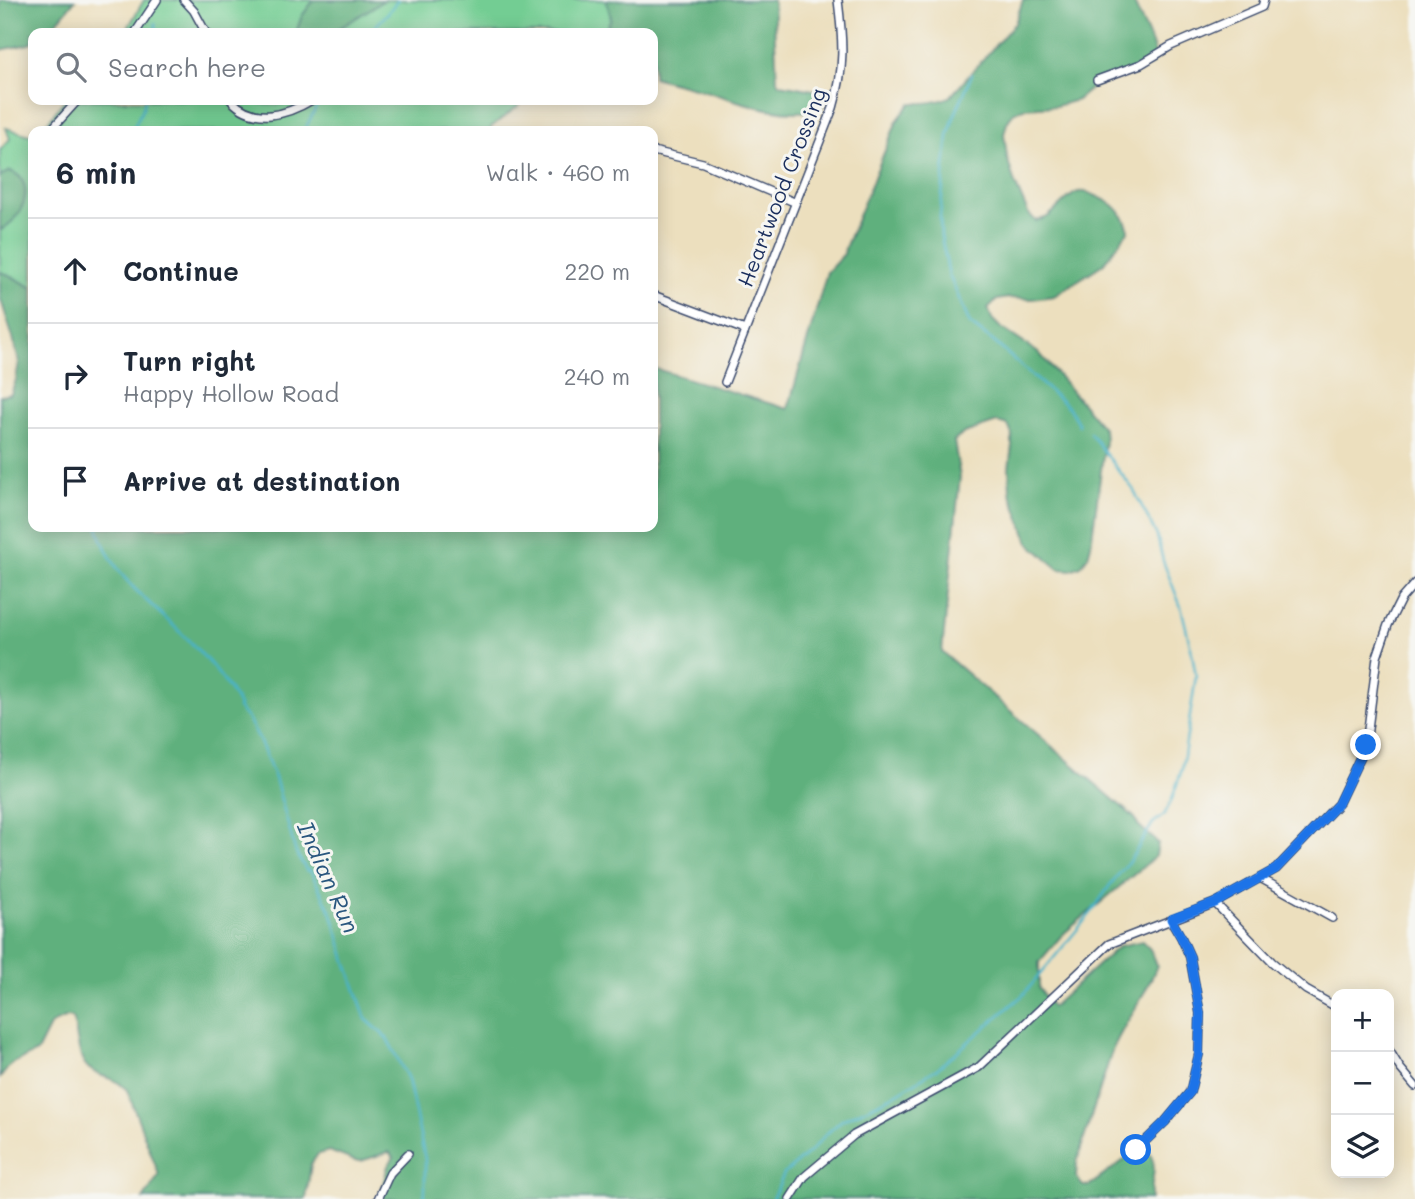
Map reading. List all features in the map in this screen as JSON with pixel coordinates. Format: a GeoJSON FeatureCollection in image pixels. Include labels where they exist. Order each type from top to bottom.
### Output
{"type":"FeatureCollection","features":[{"type":"Feature","properties":{"kind":"street"},"geometry":{"type":"LineString","coordinates":[[138,28],[157,0]]}},
{"type":"Feature","properties":{"kind":"street"},"geometry":{"type":"LineString","coordinates":[[184,0],[203,28]]}},
{"type":"Feature","properties":{"kind":"street","name":"Heartwood Crossing"},"geometry":{"type":"LineString","coordinates":[[725,382],[839,88],[843,50],[838,0]]}},
{"type":"Feature","properties":{"kind":"street"},"geometry":{"type":"LineString","coordinates":[[1097,80],[1141,64],[1171,46],[1262,7],[1264,0]]}},
{"type":"Feature","properties":{"kind":"street"},"geometry":{"type":"LineString","coordinates":[[55,126],[73,105]]}},
{"type":"Feature","properties":{"kind":"street"},"geometry":{"type":"LineString","coordinates":[[239,105],[260,115],[275,116],[303,105]]}},
{"type":"Feature","properties":{"kind":"street"},"geometry":{"type":"LineString","coordinates":[[658,153],[703,163],[794,202]]}},
{"type":"Feature","properties":{"kind":"street"},"geometry":{"type":"LineString","coordinates":[[658,297],[745,330]]}},
{"type":"Feature","properties":{"kind":"street"},"geometry":{"type":"LineString","coordinates":[[790,1199],[804,1177],[854,1135],[979,1067],[1109,944],[1215,903],[1276,869],[1338,804],[1366,745],[1377,657],[1388,625],[1402,599],[1415,583]]}},
{"type":"Feature","properties":{"kind":"street"},"geometry":{"type":"LineString","coordinates":[[1260,878],[1332,918]]}},
{"type":"Feature","properties":{"kind":"street"},"geometry":{"type":"LineString","coordinates":[[1215,903],[1272,962],[1307,990],[1331,1004]]}},
{"type":"Feature","properties":{"kind":"street"},"geometry":{"type":"LineString","coordinates":[[1136,1150],[1165,1122],[1190,1092],[1199,1054],[1200,1013],[1190,957],[1171,919]]}},
{"type":"Feature","properties":{"kind":"street"},"geometry":{"type":"LineString","coordinates":[[1390,1052],[1415,1086]]}},
{"type":"Feature","properties":{"kind":"street"},"geometry":{"type":"LineString","coordinates":[[378,1199],[390,1173],[408,1154]]}},
{"type":"Feature","properties":{"kind":"green space"},"geometry":{"type":"Polygon","coordinates":[[[75,0],[49,28],[28,28],[28,44],[0,50],[0,1],[75,0]]]}},
{"type":"Feature","properties":{"kind":"green space"},"geometry":{"type":"Polygon","coordinates":[[[144,0],[314,0],[302,16],[298,28],[128,28],[144,0]]]}},
{"type":"Feature","properties":{"kind":"green space"},"geometry":{"type":"Polygon","coordinates":[[[314,0],[384,0],[340,28],[298,28],[302,16],[314,0]]]}},
{"type":"Feature","properties":{"kind":"green space"},"geometry":{"type":"Polygon","coordinates":[[[384,0],[606,0],[612,19],[604,28],[340,28],[384,0]]]}},
{"type":"Feature","properties":{"kind":"green space"},"geometry":{"type":"Polygon","coordinates":[[[606,0],[773,0],[777,80],[781,84],[824,92],[826,98],[821,109],[807,112],[777,111],[658,78],[658,28],[604,28],[611,18],[606,0]]]}},
{"type":"Feature","properties":{"kind":"green space"},"geometry":{"type":"Polygon","coordinates":[[[1023,0],[1133,0],[1156,58],[1150,65],[1095,85],[1077,100],[1056,106],[1023,108],[1013,113],[1007,123],[1004,134],[1014,181],[1028,213],[1036,221],[1047,217],[1070,196],[1082,192],[1112,204],[1129,230],[1103,264],[1054,296],[997,300],[988,308],[992,319],[1000,327],[1040,354],[1104,429],[1105,441],[1091,545],[1081,566],[1071,570],[1059,569],[1029,543],[1010,492],[1012,435],[1008,425],[997,422],[964,433],[954,441],[960,477],[942,652],[1135,818],[1138,825],[1158,843],[1156,856],[1062,935],[1039,962],[1039,988],[1052,1007],[1119,946],[1142,941],[1150,949],[1157,965],[1112,1051],[1077,1161],[1076,1177],[1083,1186],[1089,1186],[1135,1152],[1147,1151],[1154,1168],[1151,1199],[379,1199],[388,1166],[394,1157],[389,1152],[355,1161],[329,1151],[318,1154],[311,1164],[306,1199],[143,1199],[159,1175],[127,1090],[119,1083],[91,1070],[84,1063],[72,1018],[67,1017],[51,1024],[37,1052],[11,1064],[0,1078],[0,396],[11,394],[19,362],[0,297],[0,272],[28,285],[28,532],[658,532],[658,370],[788,409],[827,272],[844,254],[897,121],[911,103],[926,103],[951,96],[1015,23],[1023,0]]]}},
{"type":"Feature","properties":{"kind":"green space"},"geometry":{"type":"Polygon","coordinates":[[[60,105],[520,105],[492,126],[43,126],[60,105]]]}},
{"type":"Feature","properties":{"kind":"green space"},"geometry":{"type":"Polygon","coordinates":[[[6,128],[28,135],[28,285],[0,272],[0,230],[4,229],[20,177],[11,171],[0,176],[0,150],[10,139],[6,128]]]}},
{"type":"Feature","properties":{"kind":"green space"},"geometry":{"type":"Polygon","coordinates":[[[10,171],[17,174],[24,184],[24,200],[17,215],[0,230],[0,176],[10,171]]]}},
{"type":"Feature","properties":{"kind":"waterway","name":"Indian Run"},"geometry":{"type":"LineString","coordinates":[[374,28],[398,0]]}},
{"type":"Feature","properties":{"kind":"waterway"},"geometry":{"type":"LineString","coordinates":[[155,23],[156,28]]}},
{"type":"Feature","properties":{"kind":"waterway"},"geometry":{"type":"LineString","coordinates":[[972,74],[948,136],[940,216],[949,275],[970,324],[1069,408],[1079,425]]}},
{"type":"Feature","properties":{"kind":"waterway"},"geometry":{"type":"LineString","coordinates":[[134,126],[144,105]]}},
{"type":"Feature","properties":{"kind":"waterway","name":"Indian Run"},"geometry":{"type":"LineString","coordinates":[[307,126],[317,105]]}},
{"type":"Feature","properties":{"kind":"waterway"},"geometry":{"type":"LineString","coordinates":[[772,1199],[784,1174],[842,1120],[891,1097],[938,1068],[1023,995],[1091,913],[1131,859],[1153,823],[1164,815],[1171,802],[1182,769],[1196,676],[1191,648],[1181,607],[1163,561],[1157,536],[1133,489],[1090,433]]}},
{"type":"Feature","properties":{"kind":"waterway","name":"Indian Run"},"geometry":{"type":"LineString","coordinates":[[100,532],[111,559],[120,572],[212,666],[258,737],[275,778],[296,853],[307,871],[310,870],[332,914],[366,1019],[387,1038],[408,1079],[425,1159],[424,1199]]}},
{"type":"Feature","properties":{"kind":"route"},"geometry":{"type":"LineString","coordinates":[[1136,1150],[1165,1122],[1190,1092],[1199,1054],[1200,1013],[1190,957],[1171,919],[1215,903],[1276,869],[1338,804],[1366,745]]}}]}
